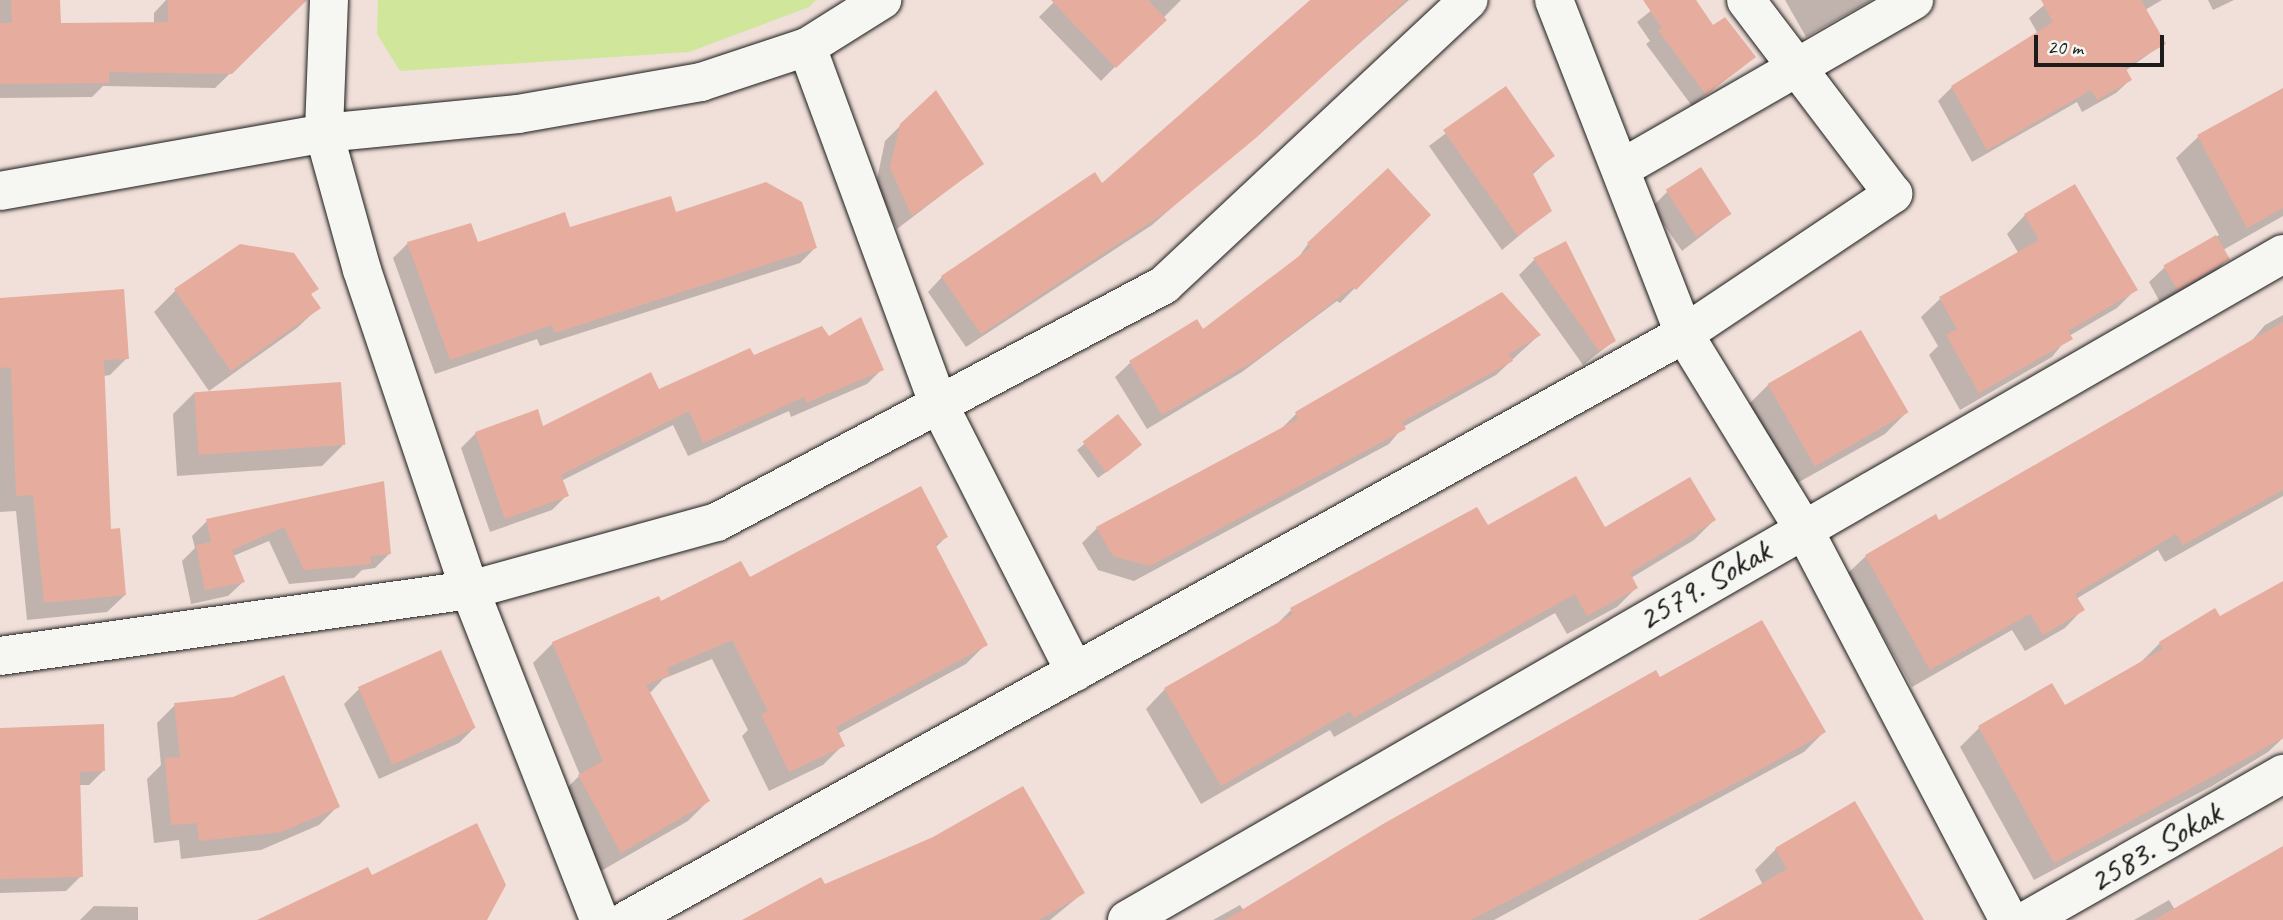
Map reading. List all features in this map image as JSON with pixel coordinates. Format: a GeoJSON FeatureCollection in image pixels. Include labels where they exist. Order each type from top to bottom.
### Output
{"type":"FeatureCollection","features":[{"type":"Feature","properties":{"kind":"street"},"geometry":{"type":"LineString","coordinates":[[329,0],[324,132],[362,270],[470,590],[599,920]]}},
{"type":"Feature","properties":{"kind":"street"},"geometry":{"type":"LineString","coordinates":[[0,191],[324,132],[557,107],[701,82],[807,47],[882,0]]}},
{"type":"Feature","properties":{"kind":"street"},"geometry":{"type":"LineString","coordinates":[[0,656],[470,590],[717,522],[1164,285],[1469,0]]}},
{"type":"Feature","properties":{"kind":"street"},"geometry":{"type":"LineString","coordinates":[[1555,0],[1684,334],[1803,528],[2009,920]]}},
{"type":"Feature","properties":{"kind":"street"},"geometry":{"type":"LineString","coordinates":[[627,920],[1684,334],[1893,194],[1746,0]]}},
{"type":"Feature","properties":{"kind":"street"},"geometry":{"type":"LineString","coordinates":[[1622,168],[1799,69],[1914,0]]}},
{"type":"Feature","properties":{"kind":"street"},"geometry":{"type":"LineString","coordinates":[[807,47],[938,403],[1075,672]]}},
{"type":"Feature","properties":{"kind":"street","name":"2579. Sokak"},"geometry":{"type":"LineString","coordinates":[[1127,920],[1803,528],[2283,254]]}},
{"type":"Feature","properties":{"kind":"street","name":"2583. Sokak"},"geometry":{"type":"LineString","coordinates":[[2027,920],[2283,774]]}},
{"type":"Feature","properties":{"kind":"green space"},"geometry":{"type":"Polygon","coordinates":[[[378,0],[816,0],[809,7],[689,52],[400,71],[377,34],[378,0]]]}},
{"type":"Feature","properties":{"kind":"building"},"geometry":{"type":"Polygon","coordinates":[[[11,0],[60,0],[61,23],[168,22],[168,0],[307,0],[232,74],[109,72],[109,83],[0,84],[0,23],[12,23],[11,0]]]}},
{"type":"Feature","properties":{"kind":"building"},"geometry":{"type":"Polygon","coordinates":[[[1051,0],[1148,0],[1167,20],[1116,68],[1051,0]]]}},
{"type":"Feature","properties":{"kind":"building"},"geometry":{"type":"Polygon","coordinates":[[[1310,0],[1406,0],[1257,137],[1169,210],[981,334],[941,276],[1095,172],[1102,183],[1310,0]]]}},
{"type":"Feature","properties":{"kind":"building"},"geometry":{"type":"Polygon","coordinates":[[[1643,0],[1696,0],[1713,25],[1725,17],[1756,57],[1706,95],[1658,30],[1662,28],[1643,0]]]}},
{"type":"Feature","properties":{"kind":"building"},"geometry":{"type":"Polygon","coordinates":[[[2041,0],[2141,0],[2166,44],[2125,67],[2132,80],[2097,100],[2091,90],[1987,150],[1951,86],[2053,22],[2041,0]]]}},
{"type":"Feature","properties":{"kind":"building"},"geometry":{"type":"Polygon","coordinates":[[[1506,86],[1555,156],[1532,172],[1552,211],[1518,236],[1443,130],[1506,86]]]}},
{"type":"Feature","properties":{"kind":"building"},"geometry":{"type":"Polygon","coordinates":[[[2283,88],[2283,208],[2247,228],[2197,135],[2283,88]]]}},
{"type":"Feature","properties":{"kind":"building"},"geometry":{"type":"Polygon","coordinates":[[[936,90],[984,164],[912,216],[890,168],[900,124],[936,90]]]}},
{"type":"Feature","properties":{"kind":"building"},"geometry":{"type":"Polygon","coordinates":[[[1701,167],[1731,214],[1696,237],[1666,190],[1701,167]]]}},
{"type":"Feature","properties":{"kind":"building"},"geometry":{"type":"Polygon","coordinates":[[[1388,168],[1431,215],[1356,290],[1353,287],[1259,358],[1162,415],[1129,361],[1197,319],[1203,329],[1311,247],[1307,243],[1388,168]]]}},
{"type":"Feature","properties":{"kind":"building"},"geometry":{"type":"Polygon","coordinates":[[[766,182],[802,202],[817,248],[555,333],[552,325],[450,360],[407,242],[471,223],[478,242],[565,212],[570,227],[671,196],[676,212],[766,182]]]}},
{"type":"Feature","properties":{"kind":"building"},"geometry":{"type":"Polygon","coordinates":[[[2075,184],[2138,290],[2068,331],[2073,339],[1979,393],[1946,335],[1957,329],[1939,297],[2039,240],[2024,214],[2075,184]]]}},
{"type":"Feature","properties":{"kind":"building"},"geometry":{"type":"Polygon","coordinates":[[[2216,235],[2230,259],[2177,290],[2163,266],[2216,235]]]}},
{"type":"Feature","properties":{"kind":"building"},"geometry":{"type":"Polygon","coordinates":[[[1566,241],[1616,341],[1599,351],[1533,258],[1566,241]]]}},
{"type":"Feature","properties":{"kind":"building"},"geometry":{"type":"Polygon","coordinates":[[[240,244],[294,253],[319,289],[311,294],[321,308],[231,371],[174,289],[240,244]]]}},
{"type":"Feature","properties":{"kind":"building"},"geometry":{"type":"Polygon","coordinates":[[[124,289],[129,359],[104,360],[111,529],[120,528],[126,595],[44,603],[33,495],[16,496],[11,367],[0,368],[0,298],[124,289]]]}},
{"type":"Feature","properties":{"kind":"building"},"geometry":{"type":"Polygon","coordinates":[[[1502,292],[1541,335],[1509,354],[1513,361],[1402,422],[1406,429],[1150,566],[1113,556],[1096,527],[1298,419],[1295,412],[1502,292]]]}},
{"type":"Feature","properties":{"kind":"building"},"geometry":{"type":"Polygon","coordinates":[[[861,317],[884,370],[806,403],[804,397],[703,443],[689,411],[561,475],[569,496],[505,519],[475,432],[538,409],[543,426],[651,372],[659,389],[750,348],[754,355],[822,326],[829,336],[861,317]]]}},
{"type":"Feature","properties":{"kind":"building"},"geometry":{"type":"Polygon","coordinates":[[[2283,322],[2283,490],[2183,545],[2176,534],[2075,594],[2085,610],[2043,635],[2030,614],[1930,670],[1865,555],[1936,514],[1939,520],[2283,322]]]}},
{"type":"Feature","properties":{"kind":"building"},"geometry":{"type":"Polygon","coordinates":[[[1861,330],[1908,412],[1815,466],[1767,384],[1861,330]]]}},
{"type":"Feature","properties":{"kind":"building"},"geometry":{"type":"Polygon","coordinates":[[[341,382],[345,445],[199,455],[194,392],[341,382]]]}},
{"type":"Feature","properties":{"kind":"building"},"geometry":{"type":"Polygon","coordinates":[[[1118,414],[1142,445],[1107,472],[1083,442],[1118,414]]]}},
{"type":"Feature","properties":{"kind":"building"},"geometry":{"type":"Polygon","coordinates":[[[1576,476],[1605,527],[1690,477],[1716,520],[1630,573],[1638,588],[1587,616],[1575,594],[1354,718],[1350,711],[1221,786],[1164,688],[1293,614],[1290,608],[1477,507],[1488,525],[1576,476]]]}},
{"type":"Feature","properties":{"kind":"building"},"geometry":{"type":"Polygon","coordinates":[[[384,481],[391,554],[371,556],[371,564],[304,570],[284,527],[232,550],[245,582],[205,590],[196,545],[211,542],[206,519],[384,481]]]}},
{"type":"Feature","properties":{"kind":"building"},"geometry":{"type":"Polygon","coordinates":[[[921,486],[948,537],[935,544],[988,645],[836,727],[845,746],[789,772],[761,714],[768,711],[732,640],[667,668],[670,675],[646,685],[710,801],[621,853],[578,775],[603,761],[552,642],[659,596],[661,601],[741,561],[750,577],[921,486]]]}},
{"type":"Feature","properties":{"kind":"building"},"geometry":{"type":"Polygon","coordinates":[[[2283,581],[2283,738],[2054,863],[1978,726],[2052,683],[2065,705],[2163,649],[2159,642],[2215,608],[2220,616],[2283,581]]]}},
{"type":"Feature","properties":{"kind":"building"},"geometry":{"type":"Polygon","coordinates":[[[1762,620],[1826,732],[1749,776],[1471,920],[1225,920],[1383,824],[1656,670],[1660,677],[1762,620]]]}},
{"type":"Feature","properties":{"kind":"building"},"geometry":{"type":"Polygon","coordinates":[[[441,650],[476,728],[392,765],[358,687],[441,650]]]}},
{"type":"Feature","properties":{"kind":"building"},"geometry":{"type":"Polygon","coordinates":[[[284,675],[340,807],[281,832],[199,841],[197,823],[171,825],[165,758],[180,757],[174,703],[233,697],[284,675]]]}},
{"type":"Feature","properties":{"kind":"building"},"geometry":{"type":"Polygon","coordinates":[[[104,724],[105,771],[80,772],[83,877],[0,879],[0,728],[104,724]]]}},
{"type":"Feature","properties":{"kind":"building"},"geometry":{"type":"Polygon","coordinates":[[[1023,786],[1085,893],[1039,920],[742,920],[821,877],[825,884],[933,837],[1023,786]]]}},
{"type":"Feature","properties":{"kind":"building"},"geometry":{"type":"Polygon","coordinates":[[[1855,801],[1924,920],[1698,920],[1787,869],[1775,848],[1855,801]]]}},
{"type":"Feature","properties":{"kind":"building"},"geometry":{"type":"Polygon","coordinates":[[[477,823],[506,885],[487,920],[257,920],[368,867],[372,875],[477,823]]]}},
{"type":"Feature","properties":{"kind":"building"},"geometry":{"type":"Polygon","coordinates":[[[2283,846],[2283,920],[2154,920],[2283,846]]]}}]}
